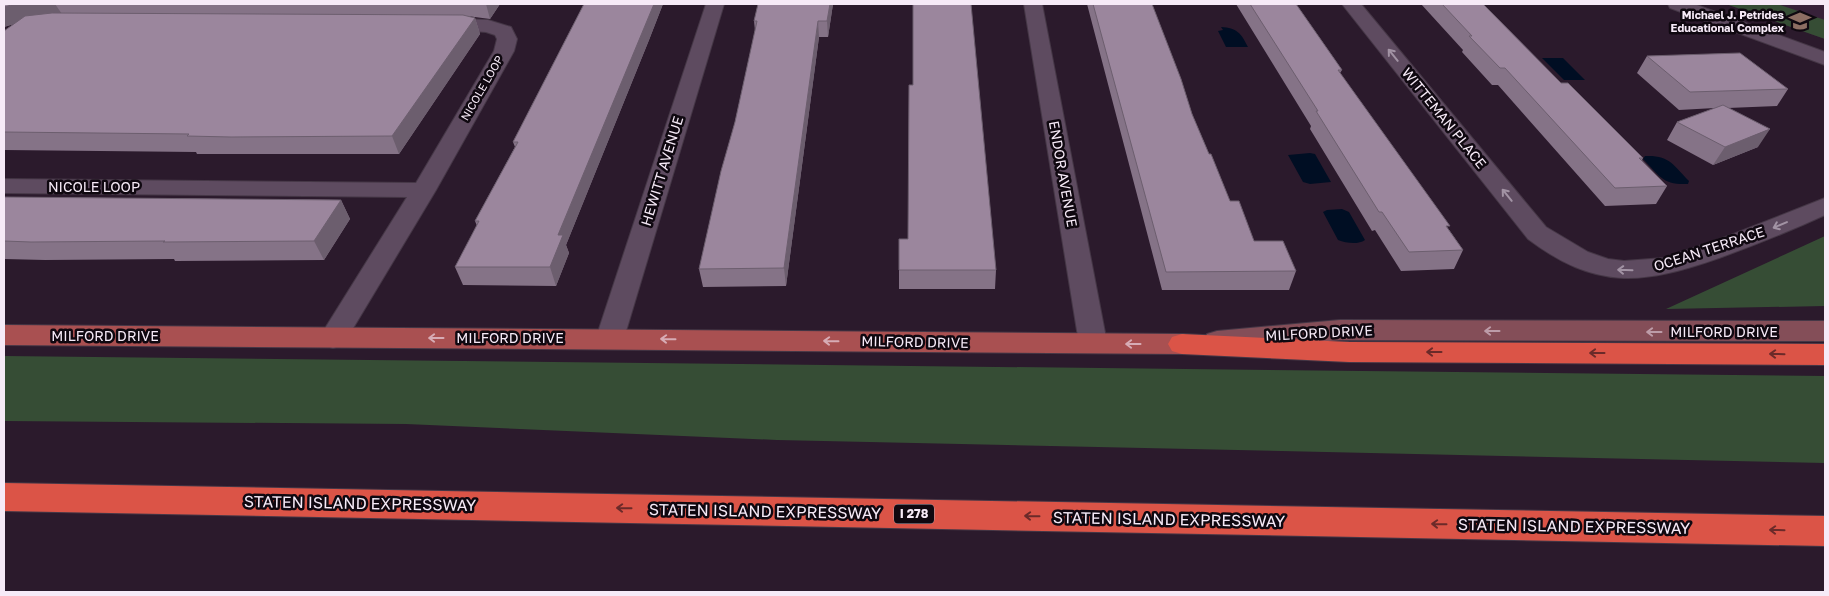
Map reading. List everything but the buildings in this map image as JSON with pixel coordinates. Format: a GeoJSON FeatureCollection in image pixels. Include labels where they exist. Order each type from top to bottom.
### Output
{"type":"FeatureCollection","features":[{"type":"Feature","properties":{"kind":"highway"},"geometry":{"type":"LineString","coordinates":[[1182,344],[1349,352],[1825,355]]}},
{"type":"Feature","properties":{"kind":"highway","name":"STATEN ISLAND EXPRESSWAY"},"geometry":{"type":"LineString","coordinates":[[4,497],[1825,531]]}},
{"type":"Feature","properties":{"kind":"main road","name":"MILFORD DRIVE"},"geometry":{"type":"LineString","coordinates":[[4,335],[610,338],[1182,344]]}},
{"type":"Feature","properties":{"kind":"street","name":"HEWITT AVENUE"},"geometry":{"type":"LineString","coordinates":[[610,338],[714,4]]}},
{"type":"Feature","properties":{"kind":"street","name":"ENDOR AVENUE"},"geometry":{"type":"LineString","coordinates":[[1033,4],[1093,343]]}},
{"type":"Feature","properties":{"kind":"street","name":"WITTEMAN PLACE"},"geometry":{"type":"LineString","coordinates":[[1351,4],[1537,233]]}},
{"type":"Feature","properties":{"kind":"street"},"geometry":{"type":"LineString","coordinates":[[1677,4],[1825,60]]}},
{"type":"Feature","properties":{"kind":"street","name":"NICOLE LOOP"},"geometry":{"type":"LineString","coordinates":[[333,338],[424,190],[504,51],[507,39],[504,31],[488,26],[420,24]]}},
{"type":"Feature","properties":{"kind":"street","name":"NICOLE LOOP"},"geometry":{"type":"LineString","coordinates":[[4,186],[424,190]]}},
{"type":"Feature","properties":{"kind":"street","name":"OCEAN TERRACE"},"geometry":{"type":"LineString","coordinates":[[1537,233],[1562,250],[1587,263],[1615,270],[1645,270],[1668,266],[1748,238],[1825,206]]}},
{"type":"Feature","properties":{"kind":"street","name":"MILFORD DRIVE"},"geometry":{"type":"LineString","coordinates":[[1182,344],[1340,330],[1825,332]]}},
{"type":"Feature","properties":{"kind":"shaded area","name":"Michael J. Petrides Educational Complex"},"geometry":{"type":"Polygon","coordinates":[[[1726,4],[1825,4],[1825,39],[1726,4]]]}},
{"type":"Feature","properties":{"kind":"green space","name":"Michael J. Petrides Educational Complex"},"geometry":{"type":"Polygon","coordinates":[[[1726,4],[1777,4],[1825,20],[1825,39],[1726,4]]]}},
{"type":"Feature","properties":{"kind":"green space"},"geometry":{"type":"Polygon","coordinates":[[[1825,236],[1825,306],[1666,309],[1825,236]]]}},
{"type":"Feature","properties":{"kind":"green space"},"geometry":{"type":"Polygon","coordinates":[[[4,356],[1825,376],[1825,463],[777,440],[406,424],[4,421],[4,356]]]}},
{"type":"Feature","properties":{"kind":"water"},"geometry":{"type":"Polygon","coordinates":[[[1221,27],[1238,32],[1248,47],[1226,47],[1218,31],[1223,30],[1221,27]]]}},
{"type":"Feature","properties":{"kind":"water"},"geometry":{"type":"Polygon","coordinates":[[[1542,58],[1563,58],[1585,80],[1564,80],[1542,58]]]}},
{"type":"Feature","properties":{"kind":"water"},"geometry":{"type":"Polygon","coordinates":[[[1315,154],[1331,182],[1310,184],[1303,182],[1288,155],[1315,154]]]}},
{"type":"Feature","properties":{"kind":"water"},"geometry":{"type":"Polygon","coordinates":[[[1645,156],[1666,159],[1689,181],[1688,184],[1672,183],[1662,178],[1643,159],[1645,156]]]}},
{"type":"Feature","properties":{"kind":"water"},"geometry":{"type":"Polygon","coordinates":[[[1342,209],[1349,212],[1365,240],[1359,243],[1352,243],[1338,240],[1323,212],[1342,209]]]}},
{"type":"Feature","properties":{"kind":"place","name":"Michael J. Petrides Educational Complex"},"geometry":{"type":"Point","coordinates":[1800,21]}}]}
